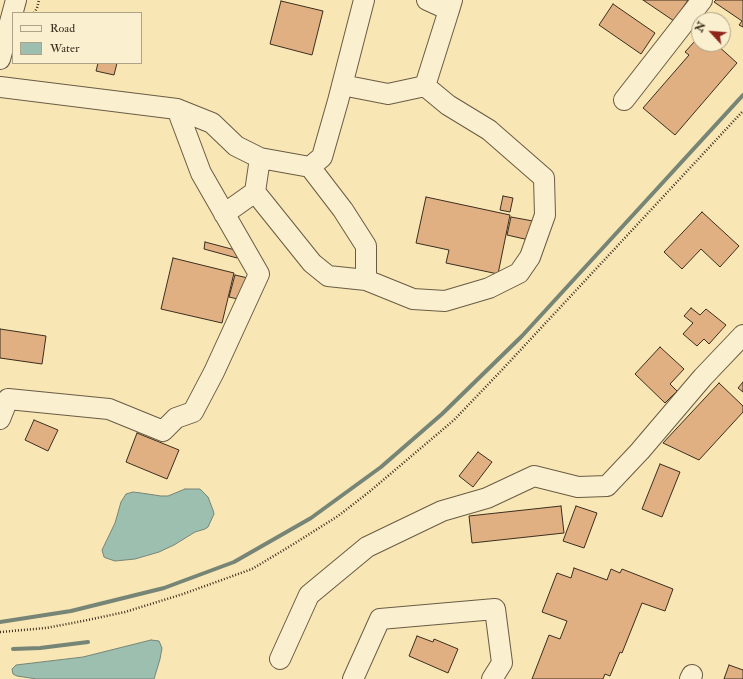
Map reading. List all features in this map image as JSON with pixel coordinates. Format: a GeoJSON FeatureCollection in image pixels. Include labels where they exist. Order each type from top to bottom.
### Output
{"type":"FeatureCollection","features":[{"type":"Feature","properties":{"kind":"street"},"geometry":{"type":"LineString","coordinates":[[13,12],[16,0]]}},
{"type":"Feature","properties":{"kind":"street"},"geometry":{"type":"LineString","coordinates":[[310,167],[322,157],[364,0]]}},
{"type":"Feature","properties":{"kind":"street"},"geometry":{"type":"LineString","coordinates":[[425,86],[451,5],[427,0]]}},
{"type":"Feature","properties":{"kind":"street"},"geometry":{"type":"LineString","coordinates":[[624,100],[702,0]]}},
{"type":"Feature","properties":{"kind":"street"},"geometry":{"type":"LineString","coordinates":[[0,59],[12,15]]}},
{"type":"Feature","properties":{"kind":"street"},"geometry":{"type":"LineString","coordinates":[[342,85],[388,94],[425,86]]}},
{"type":"Feature","properties":{"kind":"street"},"geometry":{"type":"LineString","coordinates":[[255,192],[312,263],[328,276],[366,280],[413,299],[445,301],[489,288],[519,273],[530,257],[545,215],[544,178],[489,130],[448,105],[425,86]]}},
{"type":"Feature","properties":{"kind":"street"},"geometry":{"type":"LineString","coordinates":[[2,88],[177,109],[212,123],[236,146],[260,158],[310,167],[343,210],[366,246],[366,280]]}},
{"type":"Feature","properties":{"kind":"street"},"geometry":{"type":"LineString","coordinates":[[0,419],[8,399],[109,409],[164,431],[176,418],[193,412],[214,372],[259,274],[201,173],[177,109]]}},
{"type":"Feature","properties":{"kind":"street"},"geometry":{"type":"LineString","coordinates":[[224,214],[255,192],[260,158]]}},
{"type":"Feature","properties":{"kind":"street"},"geometry":{"type":"LineString","coordinates":[[280,659],[309,595],[367,547],[442,511],[487,498],[534,476],[578,487],[607,486],[640,451],[703,377],[743,334]]}},
{"type":"Feature","properties":{"kind":"street"},"geometry":{"type":"LineString","coordinates":[[353,679],[380,619],[495,609],[502,663],[492,679]]}},
{"type":"Feature","properties":{"kind":"path"},"geometry":{"type":"LineString","coordinates":[[35,12],[37,8],[38,0]]}},
{"type":"Feature","properties":{"kind":"path"},"geometry":{"type":"LineString","coordinates":[[0,632],[46,628],[83,621],[125,612],[183,594],[252,569],[338,516],[369,492],[454,420],[743,111]]}},
{"type":"Feature","properties":{"kind":"water"},"geometry":{"type":"Polygon","coordinates":[[[185,489],[200,489],[208,497],[214,514],[208,527],[195,532],[159,552],[135,559],[115,561],[104,557],[102,550],[115,523],[121,502],[126,494],[133,492],[168,496],[185,489]]]}},
{"type":"Feature","properties":{"kind":"water"},"geometry":{"type":"Polygon","coordinates":[[[151,640],[159,641],[162,648],[154,679],[37,679],[13,674],[12,669],[16,665],[83,657],[151,640]]]}},
{"type":"Feature","properties":{"kind":"building"},"geometry":{"type":"Polygon","coordinates":[[[643,0],[688,0],[674,21],[643,0]]]}},
{"type":"Feature","properties":{"kind":"building"},"geometry":{"type":"Polygon","coordinates":[[[716,0],[743,0],[743,27],[739,25],[742,21],[731,12],[714,2],[716,0]]]}},
{"type":"Feature","properties":{"kind":"building"},"geometry":{"type":"Polygon","coordinates":[[[281,1],[323,11],[312,55],[270,44],[281,1]]]}},
{"type":"Feature","properties":{"kind":"building"},"geometry":{"type":"Polygon","coordinates":[[[613,4],[655,33],[641,54],[599,25],[613,4]]]}},
{"type":"Feature","properties":{"kind":"building"},"geometry":{"type":"Polygon","coordinates":[[[691,45],[691,52],[725,52],[737,63],[675,135],[643,108],[689,55],[685,52],[691,45]]]}},
{"type":"Feature","properties":{"kind":"building"},"geometry":{"type":"Polygon","coordinates":[[[98,64],[117,64],[114,75],[96,71],[98,64]]]}},
{"type":"Feature","properties":{"kind":"building"},"geometry":{"type":"Polygon","coordinates":[[[503,196],[513,198],[510,212],[500,210],[503,196]]]}},
{"type":"Feature","properties":{"kind":"building"},"geometry":{"type":"Polygon","coordinates":[[[426,197],[510,215],[498,274],[446,263],[449,250],[416,243],[426,197]]]}},
{"type":"Feature","properties":{"kind":"building"},"geometry":{"type":"Polygon","coordinates":[[[702,212],[739,246],[720,267],[701,249],[682,269],[664,252],[702,212]]]}},
{"type":"Feature","properties":{"kind":"building"},"geometry":{"type":"Polygon","coordinates":[[[511,217],[533,221],[529,240],[507,235],[511,217]]]}},
{"type":"Feature","properties":{"kind":"building"},"geometry":{"type":"Polygon","coordinates":[[[205,242],[239,251],[237,258],[204,249],[205,242]]]}},
{"type":"Feature","properties":{"kind":"building"},"geometry":{"type":"Polygon","coordinates":[[[173,258],[234,273],[222,323],[161,309],[173,258]]]}},
{"type":"Feature","properties":{"kind":"building"},"geometry":{"type":"Polygon","coordinates":[[[235,275],[248,278],[242,300],[229,297],[235,275]]]}},
{"type":"Feature","properties":{"kind":"building"},"geometry":{"type":"Polygon","coordinates":[[[691,308],[700,315],[706,309],[726,325],[709,344],[704,339],[697,346],[683,334],[693,323],[684,316],[691,308]]]}},
{"type":"Feature","properties":{"kind":"building"},"geometry":{"type":"Polygon","coordinates":[[[0,329],[46,336],[42,364],[0,358],[0,329]]]}},
{"type":"Feature","properties":{"kind":"building"},"geometry":{"type":"Polygon","coordinates":[[[660,347],[684,369],[670,384],[677,391],[665,403],[635,374],[660,347]]]}},
{"type":"Feature","properties":{"kind":"building"},"geometry":{"type":"Polygon","coordinates":[[[743,382],[743,392],[738,388],[743,382]]]}},
{"type":"Feature","properties":{"kind":"building"},"geometry":{"type":"Polygon","coordinates":[[[719,383],[743,406],[743,412],[699,460],[663,443],[719,383]]]}},
{"type":"Feature","properties":{"kind":"building"},"geometry":{"type":"Polygon","coordinates":[[[34,420],[58,430],[48,451],[25,440],[34,420]]]}},
{"type":"Feature","properties":{"kind":"building"},"geometry":{"type":"Polygon","coordinates":[[[137,433],[179,450],[167,479],[126,462],[137,433]]]}},
{"type":"Feature","properties":{"kind":"building"},"geometry":{"type":"Polygon","coordinates":[[[478,452],[492,462],[473,487],[459,476],[478,452]]]}},
{"type":"Feature","properties":{"kind":"building"},"geometry":{"type":"Polygon","coordinates":[[[660,464],[680,472],[662,517],[642,509],[660,464]]]}},
{"type":"Feature","properties":{"kind":"building"},"geometry":{"type":"Polygon","coordinates":[[[561,506],[564,533],[472,543],[469,516],[561,506]]]}},
{"type":"Feature","properties":{"kind":"building"},"geometry":{"type":"Polygon","coordinates":[[[576,506],[597,513],[584,548],[563,541],[576,506]]]}},
{"type":"Feature","properties":{"kind":"building"},"geometry":{"type":"Polygon","coordinates":[[[574,568],[607,580],[611,569],[620,573],[622,569],[673,589],[665,611],[642,603],[622,653],[620,652],[610,676],[605,674],[603,679],[532,679],[549,635],[560,639],[567,621],[542,612],[557,573],[571,578],[574,568]]]}},
{"type":"Feature","properties":{"kind":"building"},"geometry":{"type":"Polygon","coordinates":[[[417,636],[433,642],[434,639],[458,649],[448,673],[409,656],[417,636]]]}},
{"type":"Feature","properties":{"kind":"building"},"geometry":{"type":"Polygon","coordinates":[[[729,665],[743,670],[743,679],[724,679],[729,665]]]}},
{"type":"Feature","properties":{"kind":"waterway"},"geometry":{"type":"LineString","coordinates":[[0,622],[71,611],[164,588],[234,562],[311,518],[381,467],[442,414],[522,336],[743,95]]}},
{"type":"Feature","properties":{"kind":"waterway"},"geometry":{"type":"LineString","coordinates":[[13,649],[40,648],[88,642]]}}]}
